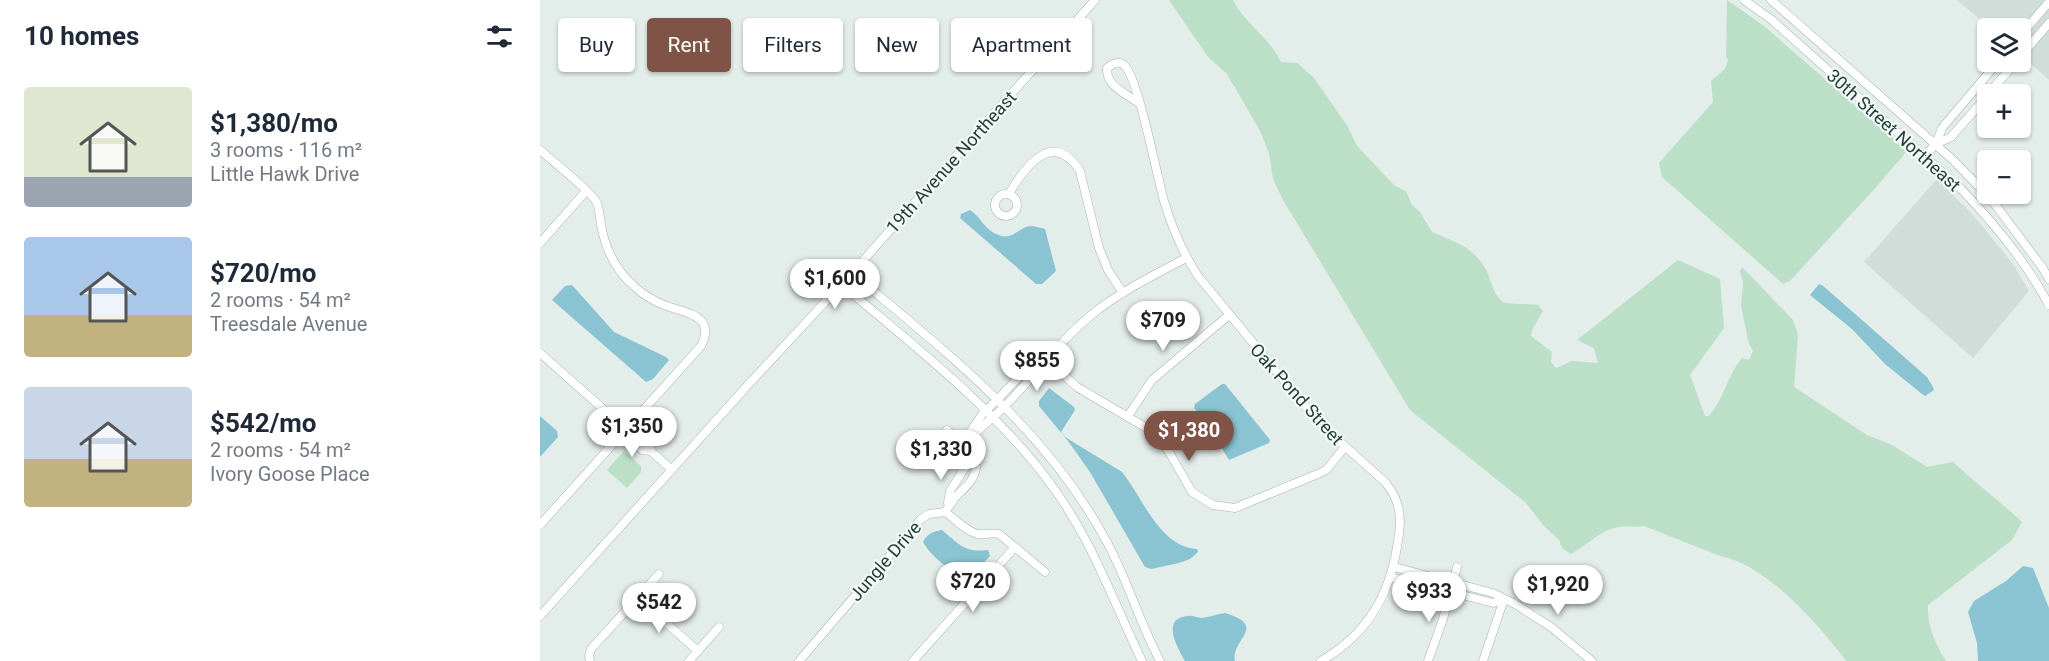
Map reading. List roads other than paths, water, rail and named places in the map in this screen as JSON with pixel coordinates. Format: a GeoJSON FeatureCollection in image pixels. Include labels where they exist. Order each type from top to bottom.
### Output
{"type":"FeatureCollection","features":[{"type":"Feature","properties":{"kind":"street","name":"19th Avenue Northeast"},"geometry":{"type":"LineString","coordinates":[[540,616],[671,469],[852,273],[1095,0]]}},
{"type":"Feature","properties":{"kind":"street","name":"30th Street Northeast"},"geometry":{"type":"LineString","coordinates":[[1744,0],[1772,20],[1925,155],[1982,210],[2011,246],[2049,305]]}},
{"type":"Feature","properties":{"kind":"street","name":"30th Street Northeast"},"geometry":{"type":"LineString","coordinates":[[1771,0],[1936,144],[1991,199],[2049,279]]}},
{"type":"Feature","properties":{"kind":"street"},"geometry":{"type":"LineString","coordinates":[[2031,23],[2049,2]]}},
{"type":"Feature","properties":{"kind":"street"},"geometry":{"type":"LineString","coordinates":[[2031,44],[2049,24]]}},
{"type":"Feature","properties":{"kind":"street","name":"Oak Pond Street"},"geometry":{"type":"LineString","coordinates":[[1140,104],[1126,93],[1116,89],[1111,83],[1107,76],[1107,68],[1113,63],[1119,62],[1125,66],[1140,104],[1164,199],[1186,258],[1229,315],[1319,423],[1385,482],[1399,505],[1401,520],[1394,567],[1381,601],[1358,633],[1343,647],[1321,661]]}},
{"type":"Feature","properties":{"kind":"street"},"geometry":{"type":"LineString","coordinates":[[1936,144],[1942,128],[1990,72]]}},
{"type":"Feature","properties":{"kind":"street"},"geometry":{"type":"LineString","coordinates":[[1997,84],[2007,72]]}},
{"type":"Feature","properties":{"kind":"street"},"geometry":{"type":"LineString","coordinates":[[1925,155],[1936,144],[1952,137],[1977,108]]}},
{"type":"Feature","properties":{"kind":"street"},"geometry":{"type":"LineString","coordinates":[[540,150],[586,191],[597,204],[602,232],[609,252],[617,268],[626,278],[636,288],[662,304],[692,313],[698,317],[705,329],[701,346],[540,525]]}},
{"type":"Feature","properties":{"kind":"street"},"geometry":{"type":"LineString","coordinates":[[1009,194],[1019,176],[1035,159],[1046,153],[1058,152],[1074,161],[1080,171],[1099,248],[1108,270],[1123,293]]}},
{"type":"Feature","properties":{"kind":"street"},"geometry":{"type":"LineString","coordinates":[[540,243],[586,191]]}},
{"type":"Feature","properties":{"kind":"street"},"geometry":{"type":"LineString","coordinates":[[966,449],[976,433],[1031,380],[1046,359],[1078,326],[1123,293],[1186,258]]}},
{"type":"Feature","properties":{"kind":"street"},"geometry":{"type":"LineString","coordinates":[[852,273],[961,365],[1030,433],[1071,485],[1107,543],[1160,661]]}},
{"type":"Feature","properties":{"kind":"street"},"geometry":{"type":"LineString","coordinates":[[841,284],[994,417],[1026,452],[1073,518],[1106,579],[1142,661]]}},
{"type":"Feature","properties":{"kind":"street"},"geometry":{"type":"LineString","coordinates":[[1128,416],[1152,380],[1229,315]]}},
{"type":"Feature","properties":{"kind":"street"},"geometry":{"type":"LineString","coordinates":[[540,353],[637,439],[646,440],[651,451],[671,469]]}},
{"type":"Feature","properties":{"kind":"street"},"geometry":{"type":"LineString","coordinates":[[1045,572],[999,534],[971,532],[945,512],[950,491],[970,460],[966,440],[986,410],[1022,374],[1046,359]]}},
{"type":"Feature","properties":{"kind":"street"},"geometry":{"type":"LineString","coordinates":[[1046,359],[1077,387],[1149,430],[1161,441],[1192,492],[1202,500],[1224,507],[1235,508],[1248,504],[1320,473],[1326,470],[1345,447]]}},
{"type":"Feature","properties":{"kind":"street"},"geometry":{"type":"LineString","coordinates":[[947,430],[956,438],[966,440]]}},
{"type":"Feature","properties":{"kind":"street","name":"Jungle Drive"},"geometry":{"type":"LineString","coordinates":[[799,661],[921,519],[936,512],[945,512]]}},
{"type":"Feature","properties":{"kind":"street"},"geometry":{"type":"LineString","coordinates":[[913,661],[1016,547]]}},
{"type":"Feature","properties":{"kind":"street"},"geometry":{"type":"LineString","coordinates":[[1394,567],[1493,593],[1551,627],[1592,661]]}},
{"type":"Feature","properties":{"kind":"street"},"geometry":{"type":"LineString","coordinates":[[1428,661],[1443,619],[1457,567]]}},
{"type":"Feature","properties":{"kind":"street"},"geometry":{"type":"LineString","coordinates":[[590,661],[591,649],[659,574]]}},
{"type":"Feature","properties":{"kind":"street"},"geometry":{"type":"LineString","coordinates":[[1391,577],[1438,591],[1451,592],[1492,603],[1504,599]]}},
{"type":"Feature","properties":{"kind":"street"},"geometry":{"type":"LineString","coordinates":[[638,598],[698,651]]}},
{"type":"Feature","properties":{"kind":"street"},"geometry":{"type":"LineString","coordinates":[[1483,661],[1504,599]]}},
{"type":"Feature","properties":{"kind":"street"},"geometry":{"type":"LineString","coordinates":[[689,661],[719,627]]}},
{"type":"Feature","properties":{"kind":"water"},"geometry":{"type":"Polygon","coordinates":[[[970,210],[990,231],[1000,236],[1010,236],[1030,226],[1045,229],[1056,271],[1042,284],[1036,284],[960,218],[961,214],[970,210]]]}},
{"type":"Feature","properties":{"kind":"water"},"geometry":{"type":"Polygon","coordinates":[[[1819,284],[1927,377],[1934,390],[1925,396],[1922,394],[1885,364],[1852,329],[1810,295],[1819,284]]]}},
{"type":"Feature","properties":{"kind":"water"},"geometry":{"type":"Polygon","coordinates":[[[572,285],[614,332],[669,360],[653,379],[646,382],[552,300],[565,286],[572,285]]]}},
{"type":"Feature","properties":{"kind":"water"},"geometry":{"type":"Polygon","coordinates":[[[1225,384],[1270,440],[1269,443],[1229,460],[1205,420],[1194,408],[1195,404],[1225,384]]]}},
{"type":"Feature","properties":{"kind":"water"},"geometry":{"type":"Polygon","coordinates":[[[1049,388],[1075,410],[1061,432],[1065,437],[1122,472],[1162,530],[1172,540],[1197,549],[1198,552],[1190,559],[1151,569],[1145,567],[1090,472],[1039,406],[1039,401],[1049,388]]]}},
{"type":"Feature","properties":{"kind":"water"},"geometry":{"type":"Polygon","coordinates":[[[540,416],[557,431],[558,437],[540,457],[540,416]]]}},
{"type":"Feature","properties":{"kind":"water"},"geometry":{"type":"Polygon","coordinates":[[[942,530],[967,549],[988,550],[990,556],[966,581],[937,559],[923,542],[931,533],[942,530]]]}},
{"type":"Feature","properties":{"kind":"water"},"geometry":{"type":"Polygon","coordinates":[[[2023,566],[2033,568],[2049,608],[2049,661],[1978,661],[1977,643],[1968,612],[1974,601],[2006,581],[2023,566]]]}},
{"type":"Feature","properties":{"kind":"water"},"geometry":{"type":"Polygon","coordinates":[[[1225,613],[1245,623],[1245,634],[1235,653],[1235,661],[1185,661],[1175,642],[1173,628],[1175,622],[1188,616],[1202,618],[1225,613]]]}}]}
